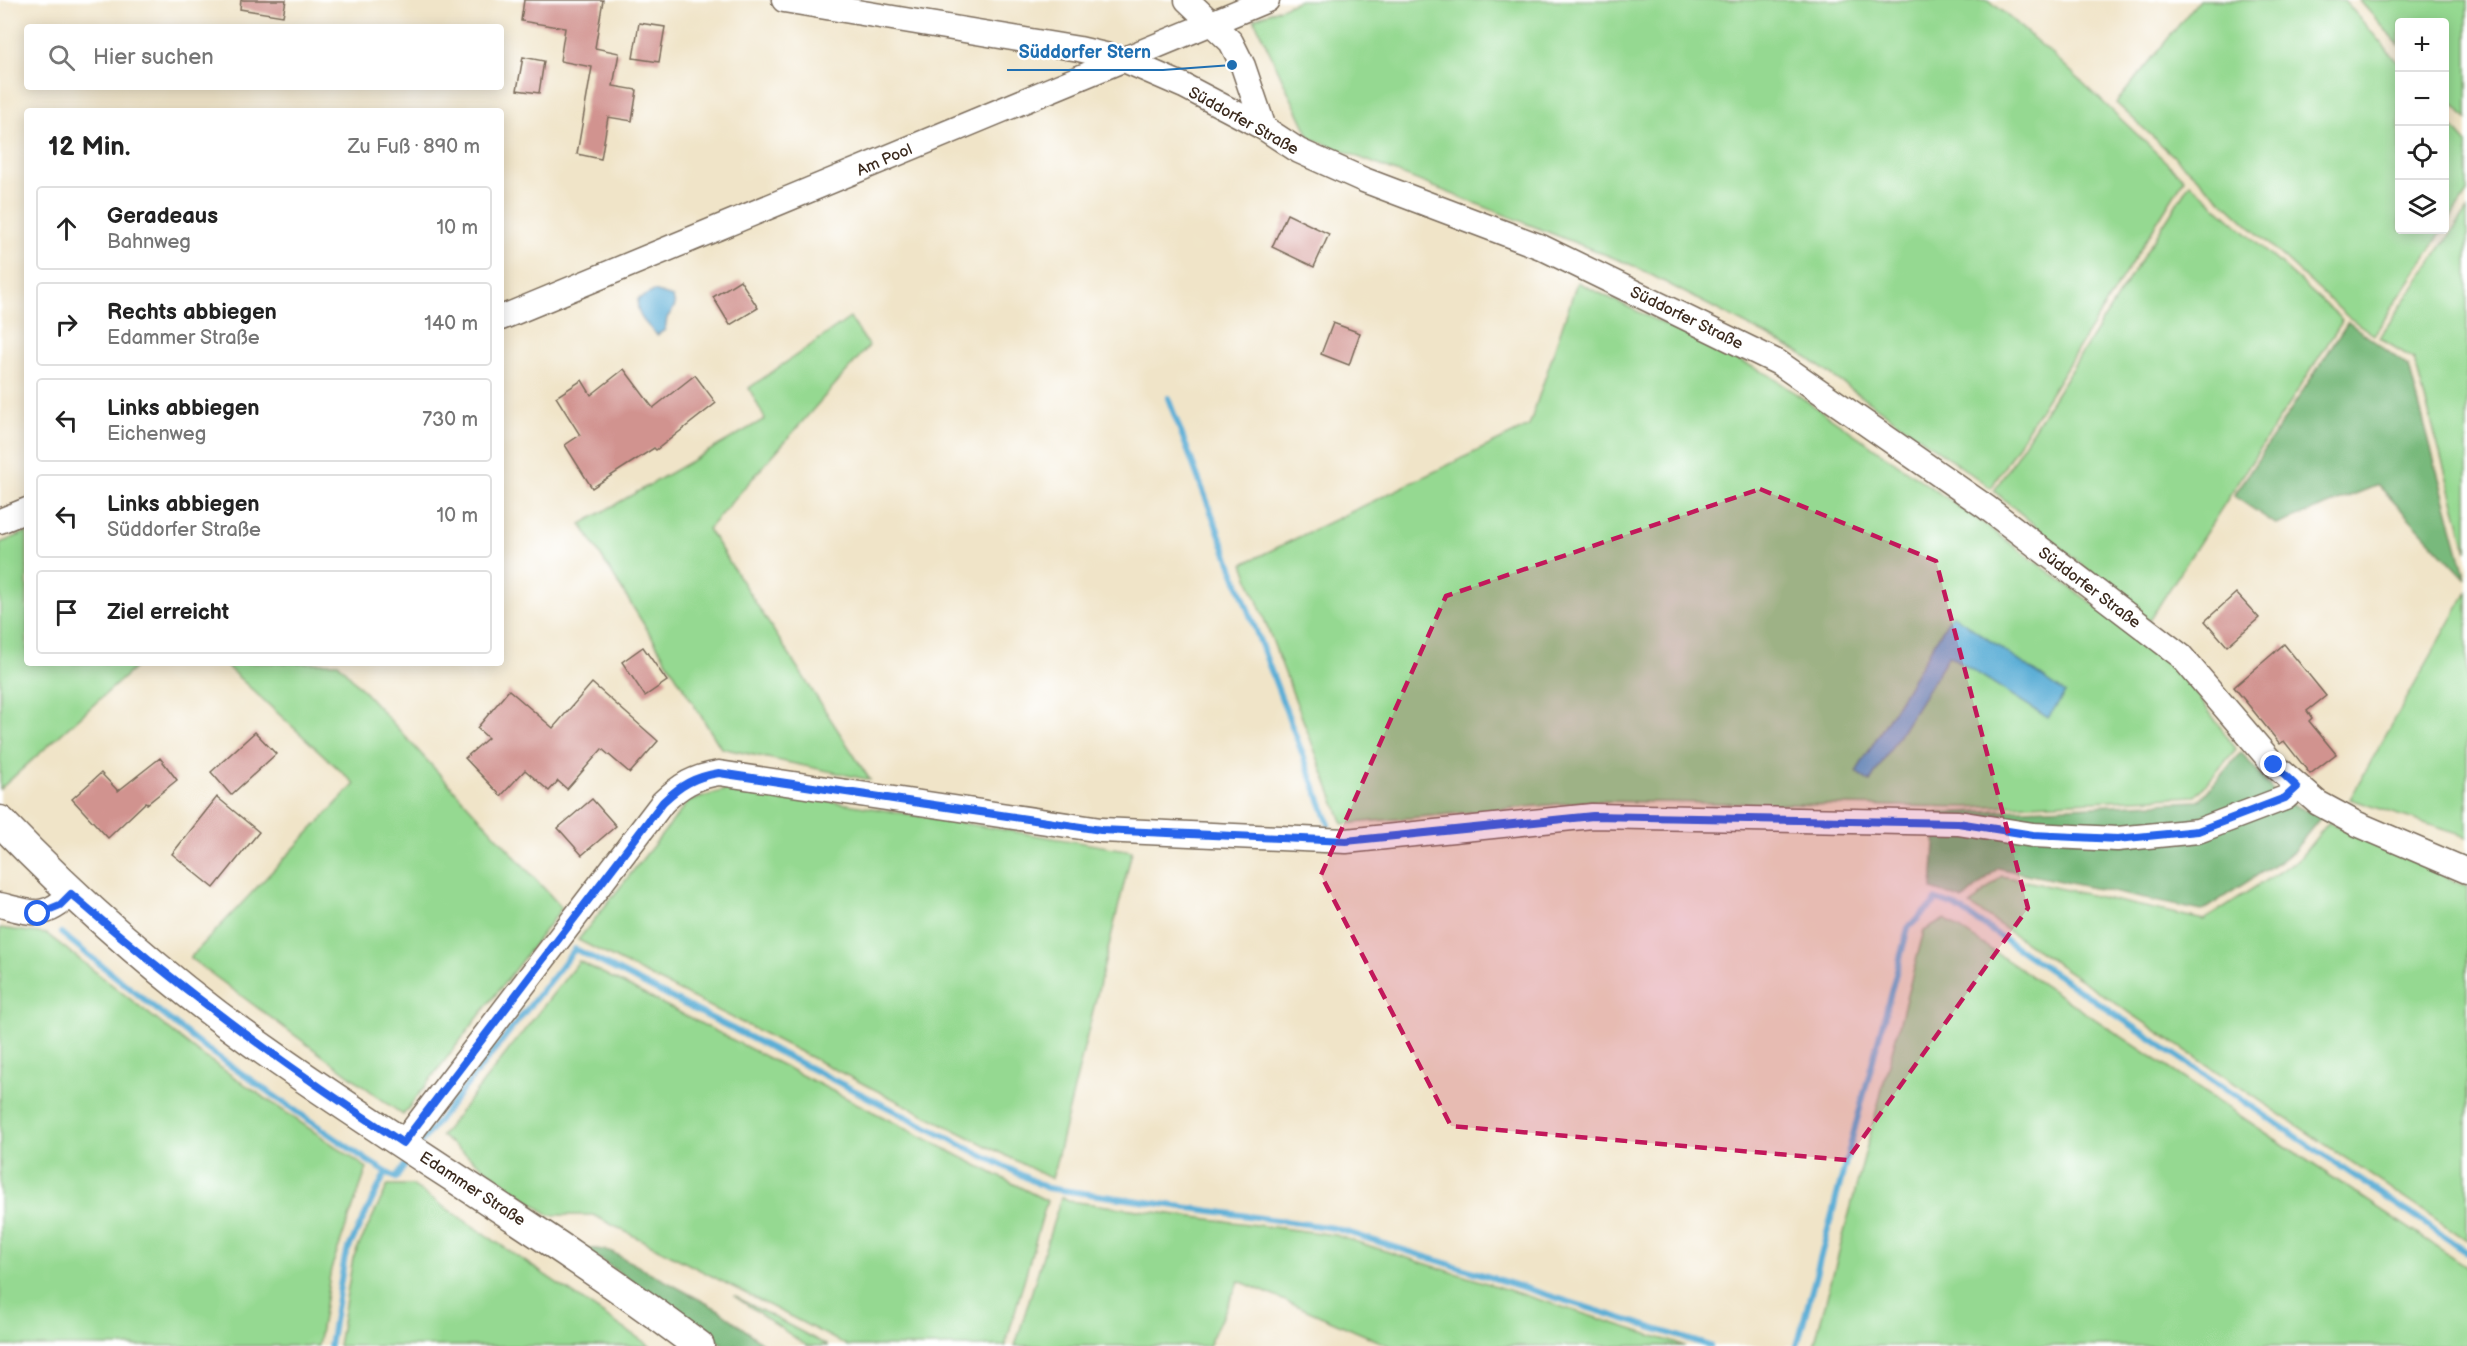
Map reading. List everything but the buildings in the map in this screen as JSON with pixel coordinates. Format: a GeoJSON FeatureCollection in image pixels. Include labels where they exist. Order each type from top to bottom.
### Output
{"type":"FeatureCollection","features":[{"type":"Feature","properties":{"kind":"main road","name":"Edammer Straße"},"geometry":{"type":"LineString","coordinates":[[0,821],[71,894],[176,983],[251,1041],[558,1244],[699,1346]]}},
{"type":"Feature","properties":{"kind":"street","name":"Süddorfer Straße"},"geometry":{"type":"LineString","coordinates":[[784,0],[1079,49],[1122,59],[1184,86],[1264,128],[1299,151],[1364,180],[1541,247],[1779,363],[1986,507],[2181,656],[2274,765],[2318,803],[2355,823],[2467,870]]}},
{"type":"Feature","properties":{"kind":"street"},"geometry":{"type":"LineString","coordinates":[[1187,0],[1231,42],[1243,66],[1264,128]]}},
{"type":"Feature","properties":{"kind":"street","name":"Am Pool"},"geometry":{"type":"LineString","coordinates":[[504,317],[1267,0]]}},
{"type":"Feature","properties":{"kind":"street"},"geometry":{"type":"LineString","coordinates":[[0,521],[24,511]]}},
{"type":"Feature","properties":{"kind":"street"},"geometry":{"type":"LineString","coordinates":[[411,1148],[663,802],[683,783],[702,776],[719,773],[1101,830],[1346,841],[1593,816],[1958,823],[2033,835],[2117,839],[2198,831],[2285,798],[2297,787]]}},
{"type":"Feature","properties":{"kind":"street"},"geometry":{"type":"LineString","coordinates":[[0,905],[38,914],[60,905],[71,894]]}},
{"type":"Feature","properties":{"kind":"highlighted area"},"geometry":{"type":"Polygon","coordinates":[[[1760,489],[1936,561],[2028,908],[1847,1160],[1451,1126],[1321,875],[1446,596],[1760,489]]]}},
{"type":"Feature","properties":{"kind":"green space"},"geometry":{"type":"Polygon","coordinates":[[[1300,0],[1989,0],[2061,62],[2184,179],[1991,488],[1800,353],[1634,266],[1310,138],[1254,19],[1300,0]]]}},
{"type":"Feature","properties":{"kind":"green space"},"geometry":{"type":"Polygon","coordinates":[[[2199,0],[2344,0],[2395,59],[2395,234],[2440,234],[2374,335],[2347,316],[2116,103],[2199,0]]]}},
{"type":"Feature","properties":{"kind":"green space"},"geometry":{"type":"Polygon","coordinates":[[[2359,0],[2467,0],[2467,119],[2449,99],[2449,18],[2395,18],[2395,40],[2359,0]]]}},
{"type":"Feature","properties":{"kind":"green space"},"geometry":{"type":"Polygon","coordinates":[[[2449,123],[2467,143],[2467,193],[2449,221],[2449,123]]]}},
{"type":"Feature","properties":{"kind":"green space"},"geometry":{"type":"Polygon","coordinates":[[[2190,183],[2343,320],[2149,621],[1994,491],[2190,183]]]}},
{"type":"Feature","properties":{"kind":"green space"},"geometry":{"type":"Polygon","coordinates":[[[2467,210],[2467,551],[2414,359],[2379,338],[2467,210]]]}},
{"type":"Feature","properties":{"kind":"green space"},"geometry":{"type":"Polygon","coordinates":[[[1577,282],[1769,375],[1981,522],[2175,664],[2236,749],[2196,796],[1969,807],[1591,801],[1343,824],[1243,564],[1529,426],[1577,282]]]}},
{"type":"Feature","properties":{"kind":"green space"},"geometry":{"type":"Polygon","coordinates":[[[850,318],[869,346],[708,529],[870,780],[721,748],[581,524],[765,419],[749,388],[850,318]]]}},
{"type":"Feature","properties":{"kind":"green space"},"geometry":{"type":"Polygon","coordinates":[[[2348,322],[2409,367],[2466,579],[2378,485],[2277,525],[2234,496],[2348,322]]]}},
{"type":"Feature","properties":{"kind":"green space"},"geometry":{"type":"Polygon","coordinates":[[[24,533],[24,666],[137,666],[0,789],[0,543],[24,533]]]}},
{"type":"Feature","properties":{"kind":"green space"},"geometry":{"type":"Polygon","coordinates":[[[2467,592],[2467,837],[2350,799],[2467,592]]]}},
{"type":"Feature","properties":{"kind":"green space"},"geometry":{"type":"Polygon","coordinates":[[[226,666],[341,666],[562,908],[403,1115],[190,958],[355,784],[226,666]]]}},
{"type":"Feature","properties":{"kind":"green space"},"geometry":{"type":"Polygon","coordinates":[[[2241,752],[2280,799],[2321,817],[2292,853],[2202,911],[1998,868],[1963,900],[1932,889],[1937,813],[2199,801],[2241,752]]]}},
{"type":"Feature","properties":{"kind":"green space"},"geometry":{"type":"Polygon","coordinates":[[[737,786],[1132,851],[1052,1179],[578,940],[688,802],[737,786]]]}},
{"type":"Feature","properties":{"kind":"green space"},"geometry":{"type":"Polygon","coordinates":[[[2329,822],[2467,887],[2467,1240],[1970,905],[2002,876],[2204,920],[2299,859],[2329,822]]]}},
{"type":"Feature","properties":{"kind":"green space"},"geometry":{"type":"Polygon","coordinates":[[[1945,919],[2467,1267],[2467,1346],[1814,1346],[1924,931],[1945,919]]]}},
{"type":"Feature","properties":{"kind":"green space"},"geometry":{"type":"Polygon","coordinates":[[[0,928],[47,934],[199,1053],[367,1168],[331,1269],[318,1346],[0,1346],[0,928]]]}},
{"type":"Feature","properties":{"kind":"green space"},"geometry":{"type":"Polygon","coordinates":[[[579,961],[1047,1201],[1005,1346],[848,1346],[593,1215],[549,1215],[441,1136],[579,961]]]}},
{"type":"Feature","properties":{"kind":"green space"},"geometry":{"type":"Polygon","coordinates":[[[388,1185],[412,1185],[650,1346],[338,1346],[353,1258],[388,1185]]]}},
{"type":"Feature","properties":{"kind":"green space"},"geometry":{"type":"Polygon","coordinates":[[[1061,1197],[1068,1201],[1335,1235],[1685,1346],[1390,1346],[1239,1281],[1208,1346],[1015,1346],[1061,1197]]]}},
{"type":"Feature","properties":{"kind":"green space"},"geometry":{"type":"Polygon","coordinates":[[[582,1247],[610,1251],[719,1310],[766,1346],[725,1346],[582,1247]]]}},
{"type":"Feature","properties":{"kind":"green space"},"geometry":{"type":"Polygon","coordinates":[[[734,1296],[828,1346],[807,1346],[734,1296]]]}},
{"type":"Feature","properties":{"kind":"water"},"geometry":{"type":"Polygon","coordinates":[[[654,291],[673,297],[675,306],[667,318],[665,330],[657,335],[642,319],[638,310],[638,299],[654,291]]]}},
{"type":"Feature","properties":{"kind":"water"},"geometry":{"type":"Polygon","coordinates":[[[1952,614],[2065,693],[2048,718],[1949,655],[1870,782],[1856,772],[1952,614]]]}},
{"type":"Feature","properties":{"kind":"waterway"},"geometry":{"type":"LineString","coordinates":[[1168,398],[1329,824]]}},
{"type":"Feature","properties":{"kind":"waterway"},"geometry":{"type":"LineString","coordinates":[[1797,1346],[1908,928],[1937,900],[1955,906],[2467,1252]]}},
{"type":"Feature","properties":{"kind":"waterway"},"geometry":{"type":"LineString","coordinates":[[61,933],[205,1048],[368,1161],[396,1178],[410,1158]]}},
{"type":"Feature","properties":{"kind":"waterway"},"geometry":{"type":"LineString","coordinates":[[419,1145],[575,949],[1047,1188],[1334,1228],[1710,1346]]}},
{"type":"Feature","properties":{"kind":"waterway"},"geometry":{"type":"LineString","coordinates":[[330,1346],[345,1256],[386,1172]]}},
{"type":"Feature","properties":{"kind":"place","name":"Süddorfer Stern"},"geometry":{"type":"Point","coordinates":[1232,65]}},
{"type":"Feature","properties":{"kind":"route"},"geometry":{"type":"LineString","coordinates":[[38,914],[60,905],[71,894],[176,983],[251,1041],[403,1143],[663,802],[683,783],[702,776],[719,773],[1101,830],[1346,841],[1593,816],[1958,823],[2033,835],[2117,839],[2198,831],[2285,798],[2297,787],[2274,765]]}}]}
